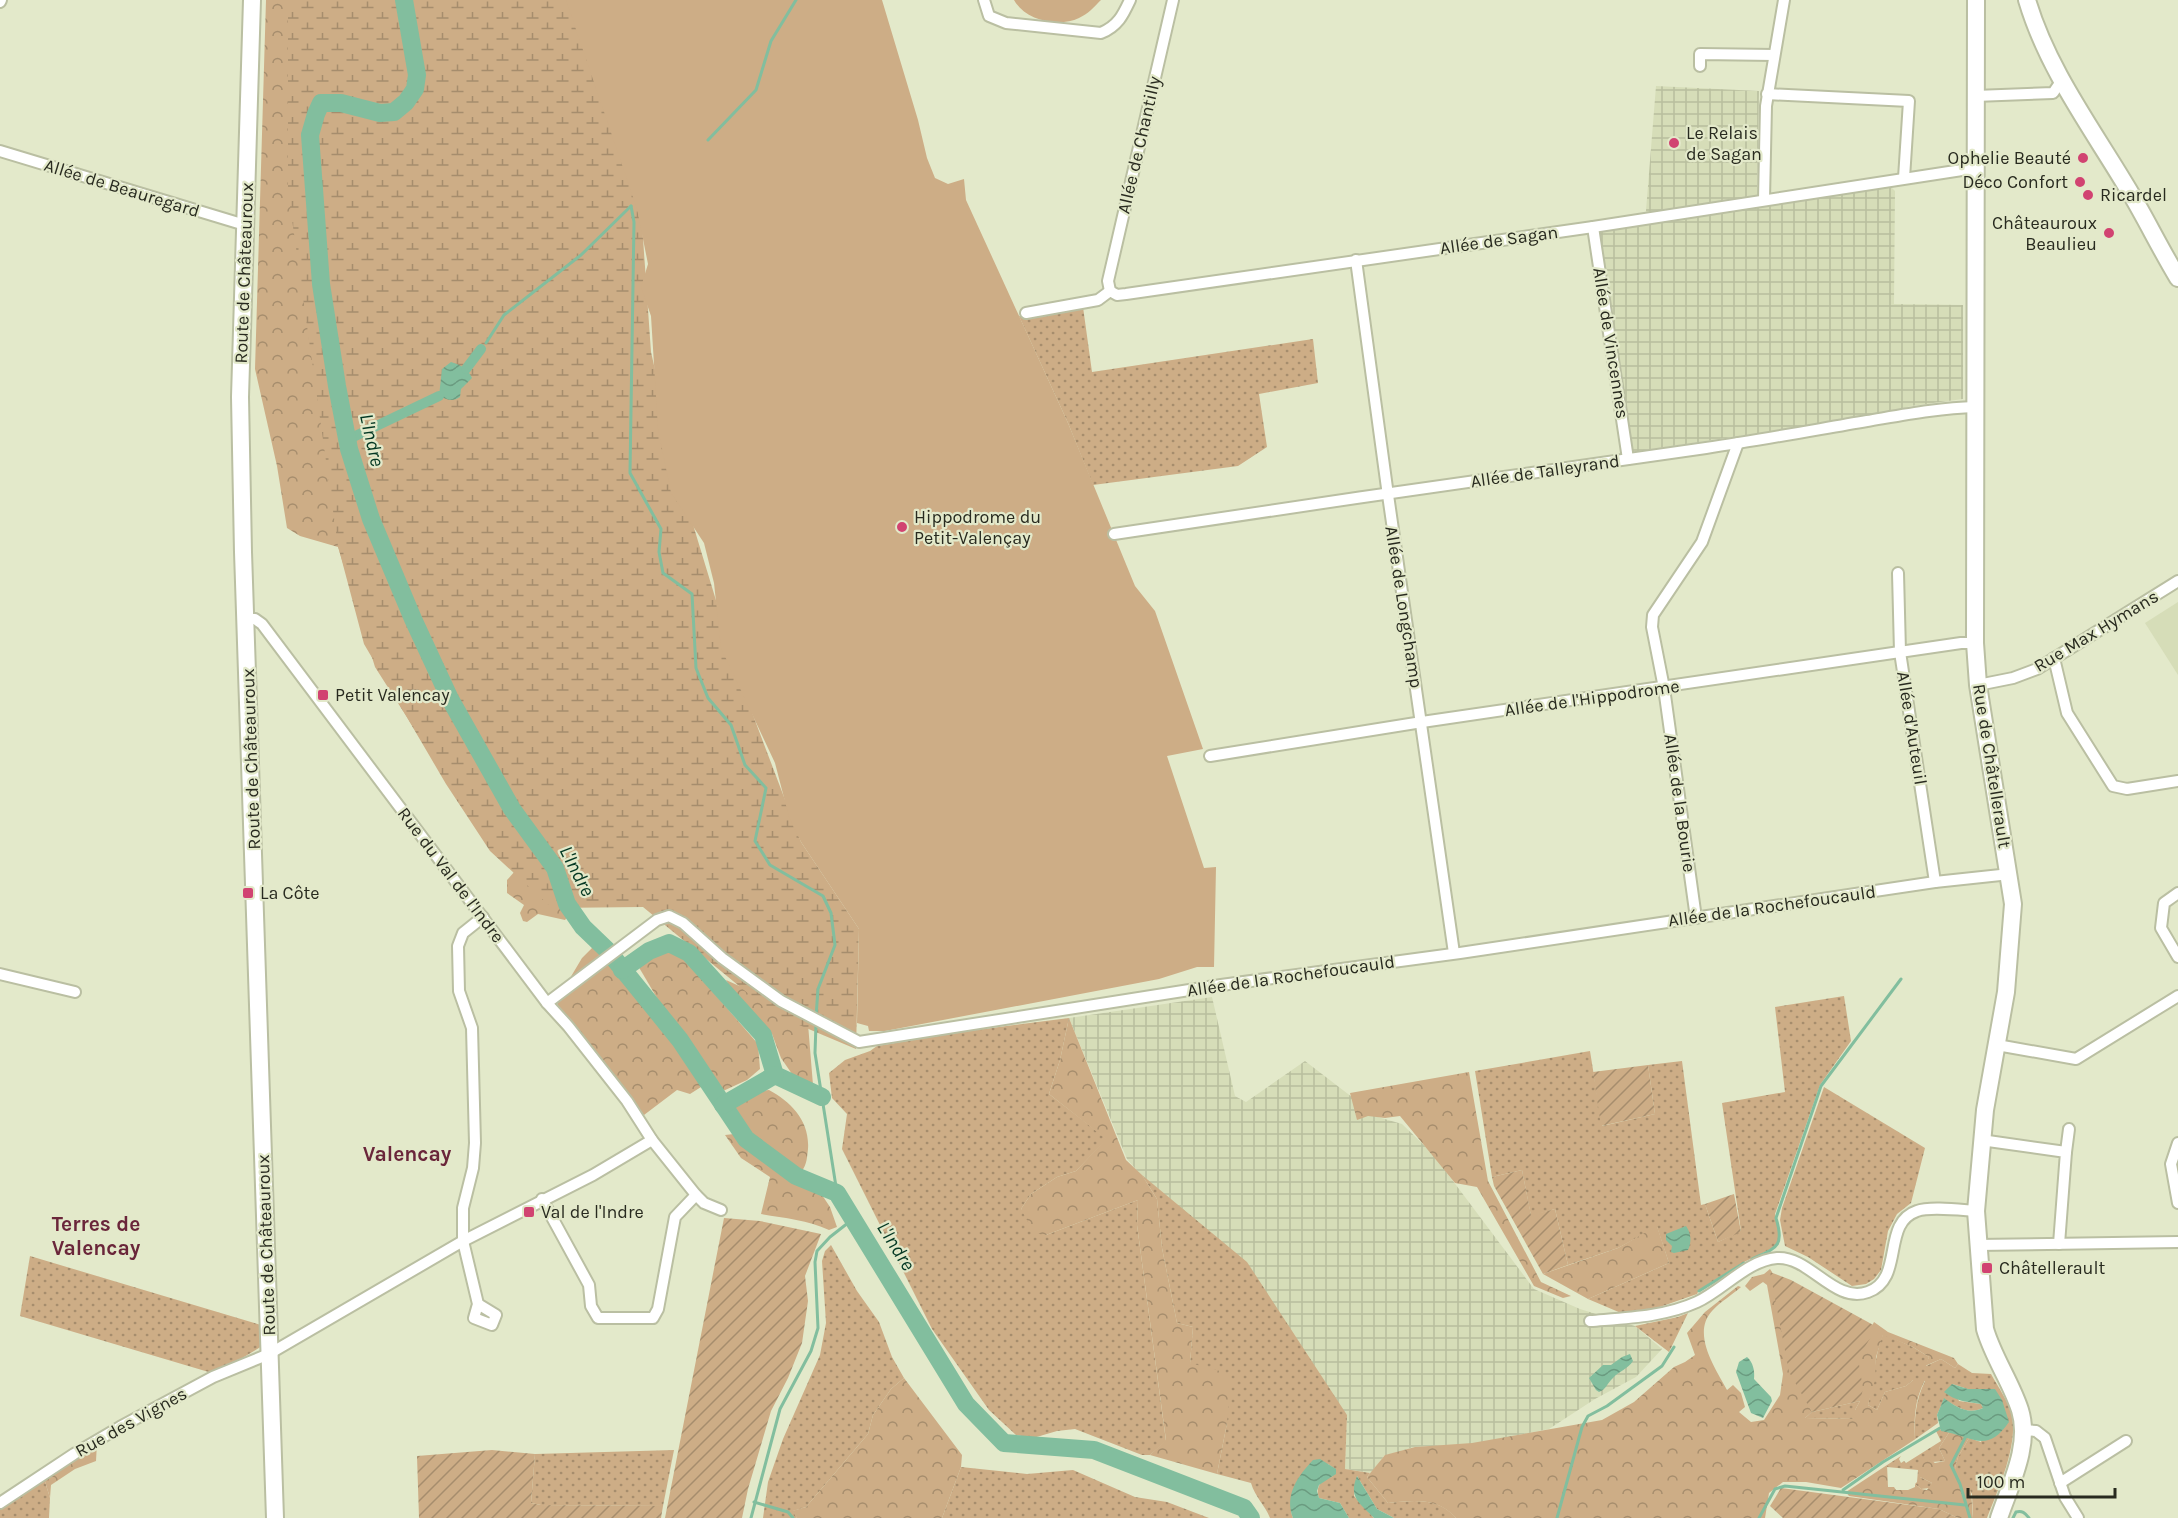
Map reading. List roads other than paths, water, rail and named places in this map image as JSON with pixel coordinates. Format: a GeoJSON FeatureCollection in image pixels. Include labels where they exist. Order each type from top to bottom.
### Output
{"type":"FeatureCollection","features":[{"type":"Feature","properties":{"kind":"main road","name":"Route de Châteauroux"},"geometry":{"type":"LineString","coordinates":[[252,0],[240,397],[243,552],[276,1518]]}},
{"type":"Feature","properties":{"kind":"main road","name":"Rue de Châtellerault"},"geometry":{"type":"LineString","coordinates":[[1976,0],[1975,643],[1978,685],[2013,904],[2006,992],[1981,1140],[1976,1211],[1977,1245],[1985,1329],[1990,1345],[2016,1398],[2021,1412],[2023,1430],[2018,1463],[1999,1518]]}},
{"type":"Feature","properties":{"kind":"main road"},"geometry":{"type":"LineString","coordinates":[[2027,0],[2041,37],[2062,80],[2132,195],[2178,278]]}},
{"type":"Feature","properties":{"kind":"street"},"geometry":{"type":"LineString","coordinates":[[984,0],[989,16],[1006,23],[1101,33],[1110,30],[1120,22],[1130,0]]}},
{"type":"Feature","properties":{"kind":"street","name":"Allée de Chantilly"},"geometry":{"type":"LineString","coordinates":[[1110,291],[1108,281],[1173,0]]}},
{"type":"Feature","properties":{"kind":"street"},"geometry":{"type":"LineString","coordinates":[[1764,200],[1767,94],[1784,0]]}},
{"type":"Feature","properties":{"kind":"street"},"geometry":{"type":"LineString","coordinates":[[1700,66],[1700,54],[1774,55]]}},
{"type":"Feature","properties":{"kind":"street"},"geometry":{"type":"LineString","coordinates":[[1975,96],[2053,93],[2062,80]]}},
{"type":"Feature","properties":{"kind":"street"},"geometry":{"type":"LineString","coordinates":[[1767,94],[1909,101],[1904,178]]}},
{"type":"Feature","properties":{"kind":"street","name":"Allée de Beauregard"},"geometry":{"type":"LineString","coordinates":[[0,151],[245,225]]}},
{"type":"Feature","properties":{"kind":"street","name":"Allée de Sagan"},"geometry":{"type":"LineString","coordinates":[[1026,313],[1098,300],[1110,291],[1117,295],[1126,294],[1593,227],[1975,168]]}},
{"type":"Feature","properties":{"kind":"street","name":"Allée de Vincennes"},"geometry":{"type":"LineString","coordinates":[[1593,227],[1628,459]]}},
{"type":"Feature","properties":{"kind":"street","name":"Allée de Longchamp"},"geometry":{"type":"LineString","coordinates":[[1356,260],[1454,953]]}},
{"type":"Feature","properties":{"kind":"street","name":"Allée de Talleyrand"},"geometry":{"type":"LineString","coordinates":[[1114,534],[1387,492],[1738,443],[1958,407],[1975,407]]}},
{"type":"Feature","properties":{"kind":"street","name":"Allée de la Bourie"},"geometry":{"type":"LineString","coordinates":[[1696,918],[1664,688],[1652,627],[1653,615],[1702,542],[1738,443]]}},
{"type":"Feature","properties":{"kind":"street","name":"Allée d'Auteuil"},"geometry":{"type":"LineString","coordinates":[[1898,573],[1900,652],[1935,882]]}},
{"type":"Feature","properties":{"kind":"street","name":"Rue Max Hymans"},"geometry":{"type":"LineString","coordinates":[[1978,685],[2013,678],[2037,669],[2178,581]]}},
{"type":"Feature","properties":{"kind":"street","name":"Rue du Val de l'Indre"},"geometry":{"type":"LineString","coordinates":[[246,619],[255,619],[262,624],[547,1003],[627,1101],[651,1140],[696,1195],[704,1203],[721,1210]]}},
{"type":"Feature","properties":{"kind":"street","name":"Allée de l'Hippodrome"},"geometry":{"type":"LineString","coordinates":[[1210,756],[1422,722],[1961,643],[1975,643]]}},
{"type":"Feature","properties":{"kind":"street"},"geometry":{"type":"LineString","coordinates":[[2054,658],[2067,713],[2113,786],[2127,789],[2178,781]]}},
{"type":"Feature","properties":{"kind":"street","name":"Allée de la Rochefoucauld"},"geometry":{"type":"LineString","coordinates":[[547,1003],[657,920],[669,916],[683,923],[722,958],[781,1001],[860,1042],[1221,985],[1935,882],[2010,874]]}},
{"type":"Feature","properties":{"kind":"street"},"geometry":{"type":"LineString","coordinates":[[2178,893],[2164,903],[2161,928],[2178,957]]}},
{"type":"Feature","properties":{"kind":"street"},"geometry":{"type":"LineString","coordinates":[[478,1304],[463,1241],[463,1208],[473,1168],[475,1143],[472,1028],[459,991],[458,946],[463,933],[483,917]]}},
{"type":"Feature","properties":{"kind":"street"},"geometry":{"type":"LineString","coordinates":[[0,974],[75,992]]}},
{"type":"Feature","properties":{"kind":"street"},"geometry":{"type":"LineString","coordinates":[[1997,1045],[2076,1059],[2178,996]]}},
{"type":"Feature","properties":{"kind":"street"},"geometry":{"type":"LineString","coordinates":[[2059,1244],[2069,1129]]}},
{"type":"Feature","properties":{"kind":"street"},"geometry":{"type":"LineString","coordinates":[[269,1354],[463,1241],[593,1175],[651,1140]]}},
{"type":"Feature","properties":{"kind":"street"},"geometry":{"type":"LineString","coordinates":[[1981,1140],[2066,1152]]}},
{"type":"Feature","properties":{"kind":"street"},"geometry":{"type":"LineString","coordinates":[[2178,1143],[2170,1164],[2178,1203]]}},
{"type":"Feature","properties":{"kind":"street"},"geometry":{"type":"LineString","coordinates":[[542,1199],[589,1285],[591,1306],[598,1318],[653,1318],[658,1309],[675,1217],[696,1195]]}},
{"type":"Feature","properties":{"kind":"street"},"geometry":{"type":"LineString","coordinates":[[1590,1321],[1639,1317],[1698,1302],[1744,1271],[1770,1259],[1780,1258],[1797,1263],[1842,1290],[1853,1294],[1868,1292],[1881,1284],[1889,1272],[1898,1233],[1909,1214],[1919,1209],[1976,1211]]}},
{"type":"Feature","properties":{"kind":"street"},"geometry":{"type":"LineString","coordinates":[[1977,1245],[2178,1242]]}},
{"type":"Feature","properties":{"kind":"street","name":"Rue des Vignes"},"geometry":{"type":"LineString","coordinates":[[0,1503],[74,1454],[147,1412],[213,1377],[269,1354]]}},
{"type":"Feature","properties":{"kind":"street"},"geometry":{"type":"LineString","coordinates":[[2023,1430],[2036,1431],[2045,1438],[2065,1497],[2078,1518]]}},
{"type":"Feature","properties":{"kind":"street"},"geometry":{"type":"LineString","coordinates":[[2060,1483],[2126,1441]]}},
{"type":"Feature","properties":{"kind":"water"},"geometry":{"type":"Polygon","coordinates":[[[451,362],[464,368],[472,378],[461,389],[460,397],[452,400],[439,396],[442,369],[451,362]]]}},
{"type":"Feature","properties":{"kind":"water"},"geometry":{"type":"Polygon","coordinates":[[[1686,1226],[1690,1238],[1688,1250],[1671,1252],[1672,1246],[1666,1240],[1666,1234],[1686,1226]]]}},
{"type":"Feature","properties":{"kind":"water"},"geometry":{"type":"Polygon","coordinates":[[[1630,1354],[1633,1361],[1631,1364],[1615,1376],[1604,1389],[1599,1392],[1596,1390],[1589,1378],[1603,1365],[1611,1365],[1630,1354]]]}},
{"type":"Feature","properties":{"kind":"water"},"geometry":{"type":"Polygon","coordinates":[[[1747,1357],[1753,1367],[1754,1379],[1771,1397],[1772,1401],[1763,1418],[1751,1413],[1736,1372],[1739,1362],[1747,1357]]]}},
{"type":"Feature","properties":{"kind":"water"},"geometry":{"type":"Polygon","coordinates":[[[1952,1384],[1968,1389],[1995,1389],[2002,1400],[2009,1422],[2001,1432],[1986,1441],[1978,1441],[1941,1431],[1937,1415],[1944,1398],[1967,1410],[1983,1408],[1981,1404],[1966,1402],[1944,1392],[1952,1384]]]}},
{"type":"Feature","properties":{"kind":"water"},"geometry":{"type":"Polygon","coordinates":[[[1320,1459],[1336,1469],[1336,1474],[1319,1485],[1317,1491],[1319,1498],[1340,1503],[1349,1518],[1293,1518],[1290,1501],[1294,1486],[1313,1460],[1320,1459]]]}},
{"type":"Feature","properties":{"kind":"water"},"geometry":{"type":"Polygon","coordinates":[[[1357,1476],[1377,1509],[1394,1518],[1374,1518],[1360,1504],[1354,1490],[1357,1476]]]}},
{"type":"Feature","properties":{"kind":"waterway","name":"L'Indre"},"geometry":{"type":"LineString","coordinates":[[404,0],[417,75],[415,89],[406,102],[394,112],[380,113],[341,103],[321,103],[310,135],[321,284],[349,449],[371,519],[450,699],[512,809],[555,868],[567,904],[583,927],[608,951],[680,1040],[746,1139],[796,1176],[837,1193],[966,1404],[1004,1443],[1094,1450],[1244,1508],[1251,1518]]}},
{"type":"Feature","properties":{"kind":"waterway"},"geometry":{"type":"LineString","coordinates":[[708,140],[756,90],[771,41],[796,0]]}},
{"type":"Feature","properties":{"kind":"waterway"},"geometry":{"type":"LineString","coordinates":[[631,206],[634,222],[630,473],[661,529],[659,552],[663,573],[692,594],[696,668],[708,698],[731,725],[745,765],[766,788],[755,841],[770,865],[823,896],[831,913],[835,945],[818,989],[816,1017]]}},
{"type":"Feature","properties":{"kind":"waterway"},"geometry":{"type":"LineString","coordinates":[[486,343],[504,315],[581,255],[631,206]]}},
{"type":"Feature","properties":{"kind":"waterway"},"geometry":{"type":"LineString","coordinates":[[466,369],[481,349]]}},
{"type":"Feature","properties":{"kind":"waterway"},"geometry":{"type":"LineString","coordinates":[[347,440],[439,396]]}},
{"type":"Feature","properties":{"kind":"waterway"},"geometry":{"type":"LineString","coordinates":[[622,970],[649,951],[669,943],[689,953],[763,1035],[775,1075],[822,1097]]}},
{"type":"Feature","properties":{"kind":"waterway"},"geometry":{"type":"LineString","coordinates":[[1752,1259],[1773,1249],[1779,1241],[1776,1218],[1821,1086],[1901,979]]}},
{"type":"Feature","properties":{"kind":"waterway"},"geometry":{"type":"LineString","coordinates":[[816,1024],[815,1053],[837,1193]]}},
{"type":"Feature","properties":{"kind":"waterway"},"geometry":{"type":"LineString","coordinates":[[723,1105],[775,1075]]}},
{"type":"Feature","properties":{"kind":"waterway"},"geometry":{"type":"LineString","coordinates":[[751,1518],[780,1409],[811,1351],[818,1328],[815,1262],[817,1251],[830,1237],[853,1219]]}},
{"type":"Feature","properties":{"kind":"waterway"},"geometry":{"type":"LineString","coordinates":[[1699,1291],[1744,1263]]}},
{"type":"Feature","properties":{"kind":"waterway"},"geometry":{"type":"LineString","coordinates":[[1557,1518],[1582,1427],[1588,1416],[1607,1406],[1662,1366],[1674,1347]]}},
{"type":"Feature","properties":{"kind":"waterway"},"geometry":{"type":"LineString","coordinates":[[1843,1490],[1883,1462],[1940,1428]]}},
{"type":"Feature","properties":{"kind":"waterway"},"geometry":{"type":"LineString","coordinates":[[1966,1436],[1951,1465],[1960,1484],[1970,1518]]}},
{"type":"Feature","properties":{"kind":"waterway"},"geometry":{"type":"LineString","coordinates":[[1759,1518],[1775,1489],[1785,1486],[1965,1505]]}},
{"type":"Feature","properties":{"kind":"waterway"},"geometry":{"type":"LineString","coordinates":[[754,1502],[788,1512],[793,1518]]}},
{"type":"Feature","properties":{"kind":"waterway"},"geometry":{"type":"LineString","coordinates":[[2013,1518],[2016,1512],[2020,1511],[2029,1518]]}},
{"type":"Feature","properties":{"kind":"place","name":"Le Relais de Sagan"},"geometry":{"type":"Point","coordinates":[1674,143]}},
{"type":"Feature","properties":{"kind":"place","name":"Ophelie Beauté"},"geometry":{"type":"Point","coordinates":[2083,158]}},
{"type":"Feature","properties":{"kind":"place","name":"Déco Confort"},"geometry":{"type":"Point","coordinates":[2080,182]}},
{"type":"Feature","properties":{"kind":"place","name":"Ricardel"},"geometry":{"type":"Point","coordinates":[2088,195]}},
{"type":"Feature","properties":{"kind":"place","name":"Châteauroux Beaulieu"},"geometry":{"type":"Point","coordinates":[2109,233]}},
{"type":"Feature","properties":{"kind":"place","name":"Hippodrome du Petit-Valençay"},"geometry":{"type":"Point","coordinates":[902,527]}},
{"type":"Feature","properties":{"kind":"place","name":"Petit Valencay"},"geometry":{"type":"Point","coordinates":[323,695]}},
{"type":"Feature","properties":{"kind":"place","name":"La Côte"},"geometry":{"type":"Point","coordinates":[248,893]}},
{"type":"Feature","properties":{"kind":"place","name":"Val de l'Indre"},"geometry":{"type":"Point","coordinates":[529,1212]}},
{"type":"Feature","properties":{"kind":"place","name":"Châtellerault"},"geometry":{"type":"Point","coordinates":[1987,1268]}},
{"type":"Feature","properties":{"kind":"district","name":"Valencay"},"geometry":{"type":"Point","coordinates":[407,1154]}},
{"type":"Feature","properties":{"kind":"district","name":"Terres de Valencay"},"geometry":{"type":"Point","coordinates":[96,1236]}}]}
